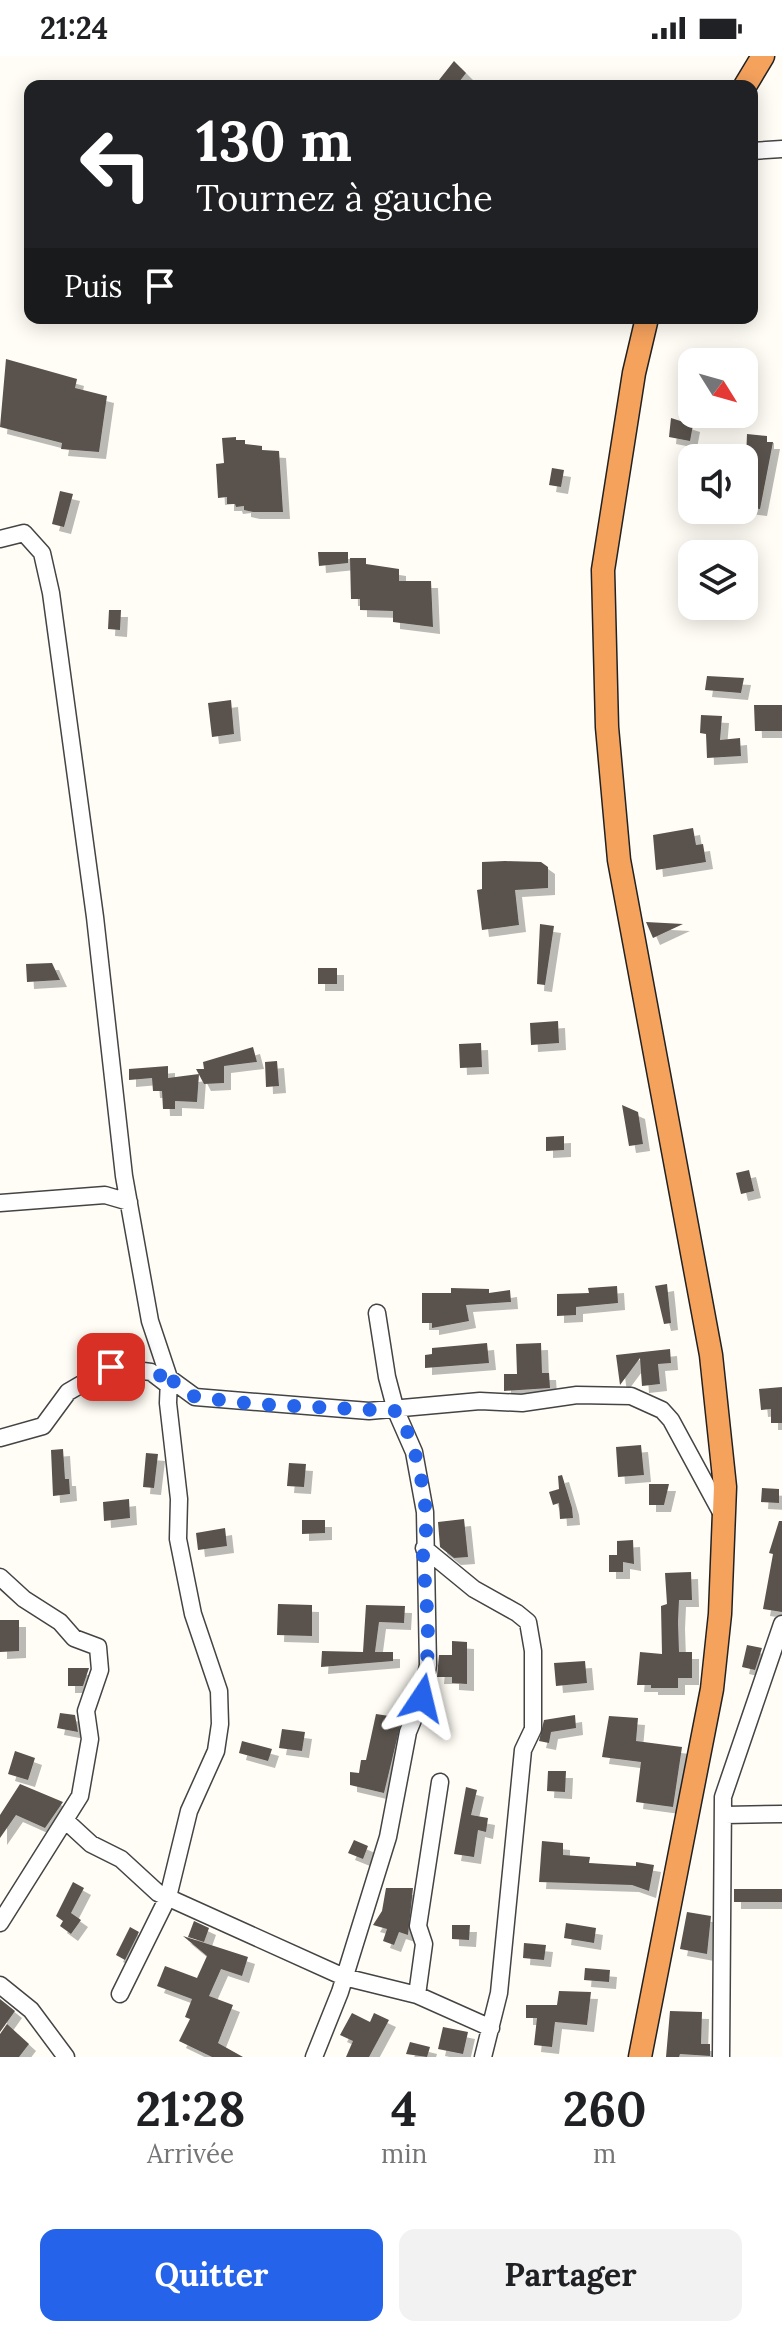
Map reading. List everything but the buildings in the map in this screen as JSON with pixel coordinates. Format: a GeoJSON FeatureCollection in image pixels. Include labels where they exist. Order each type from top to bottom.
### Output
{"type":"FeatureCollection","features":[{"type":"Feature","properties":{"kind":"highway"},"geometry":{"type":"LineString","coordinates":[[749,80],[763,56]]}},
{"type":"Feature","properties":{"kind":"highway"},"geometry":{"type":"LineString","coordinates":[[640,2057],[695,1788],[720,1614],[725,1487],[711,1355],[619,860],[607,727],[603,570],[634,373],[646,324]]}},
{"type":"Feature","properties":{"kind":"street"},"geometry":{"type":"LineString","coordinates":[[758,151],[782,149]]}},
{"type":"Feature","properties":{"kind":"street"},"geometry":{"type":"LineString","coordinates":[[0,539],[24,533],[39,545],[51,593],[112,1055],[114,1109],[150,1321],[168,1381],[179,1499],[179,1548],[193,1614],[214,1670],[221,1705],[216,1751],[192,1802],[168,1897],[120,1994]]}},
{"type":"Feature","properties":{"kind":"street"},"geometry":{"type":"LineString","coordinates":[[0,1203],[105,1195],[129,1202]]}},
{"type":"Feature","properties":{"kind":"street"},"geometry":{"type":"LineString","coordinates":[[314,2057],[344,1977],[388,1837],[408,1732],[422,1698],[428,1665],[430,1611],[424,1548],[426,1521],[418,1468],[408,1432],[396,1411],[377,1313]]}},
{"type":"Feature","properties":{"kind":"street"},"geometry":{"type":"LineString","coordinates":[[0,1438],[43,1426],[77,1384],[111,1367],[151,1372],[195,1397],[255,1404],[396,1411],[480,1401],[522,1403],[577,1395],[631,1396],[648,1402],[671,1420],[687,1456],[724,1517]]}},
{"type":"Feature","properties":{"kind":"street"},"geometry":{"type":"LineString","coordinates":[[424,1548],[474,1589],[523,1616],[532,1632],[533,1729],[523,1750],[508,1912],[491,2028],[483,2057]]}},
{"type":"Feature","properties":{"kind":"street"},"geometry":{"type":"LineString","coordinates":[[0,1577],[35,1608],[60,1622],[74,1638],[98,1647],[100,1670],[86,1711],[90,1739],[85,1781],[66,1821],[0,1923]]}},
{"type":"Feature","properties":{"kind":"street"},"geometry":{"type":"LineString","coordinates":[[721,2057],[723,1797],[782,1624]]}},
{"type":"Feature","properties":{"kind":"street"},"geometry":{"type":"LineString","coordinates":[[417,1995],[424,1944],[418,1926],[440,1782]]}},
{"type":"Feature","properties":{"kind":"street"},"geometry":{"type":"LineString","coordinates":[[695,1788],[723,1797]]}},
{"type":"Feature","properties":{"kind":"street"},"geometry":{"type":"LineString","coordinates":[[725,1815],[782,1814]]}},
{"type":"Feature","properties":{"kind":"street"},"geometry":{"type":"LineString","coordinates":[[66,1821],[91,1844],[121,1859],[148,1885],[168,1897],[344,1977],[417,1995],[491,2028]]}},
{"type":"Feature","properties":{"kind":"street"},"geometry":{"type":"LineString","coordinates":[[0,1985],[31,2010],[66,2057]]}},
{"type":"Feature","properties":{"kind":"route"},"geometry":{"type":"LineString","coordinates":[[111,1367],[159,1374],[168,1385],[169,1378],[185,1393],[195,1397],[255,1404],[396,1411],[408,1432],[414,1452],[427,1529],[423,1559],[430,1611],[429,1648],[422,1698]]}}]}
